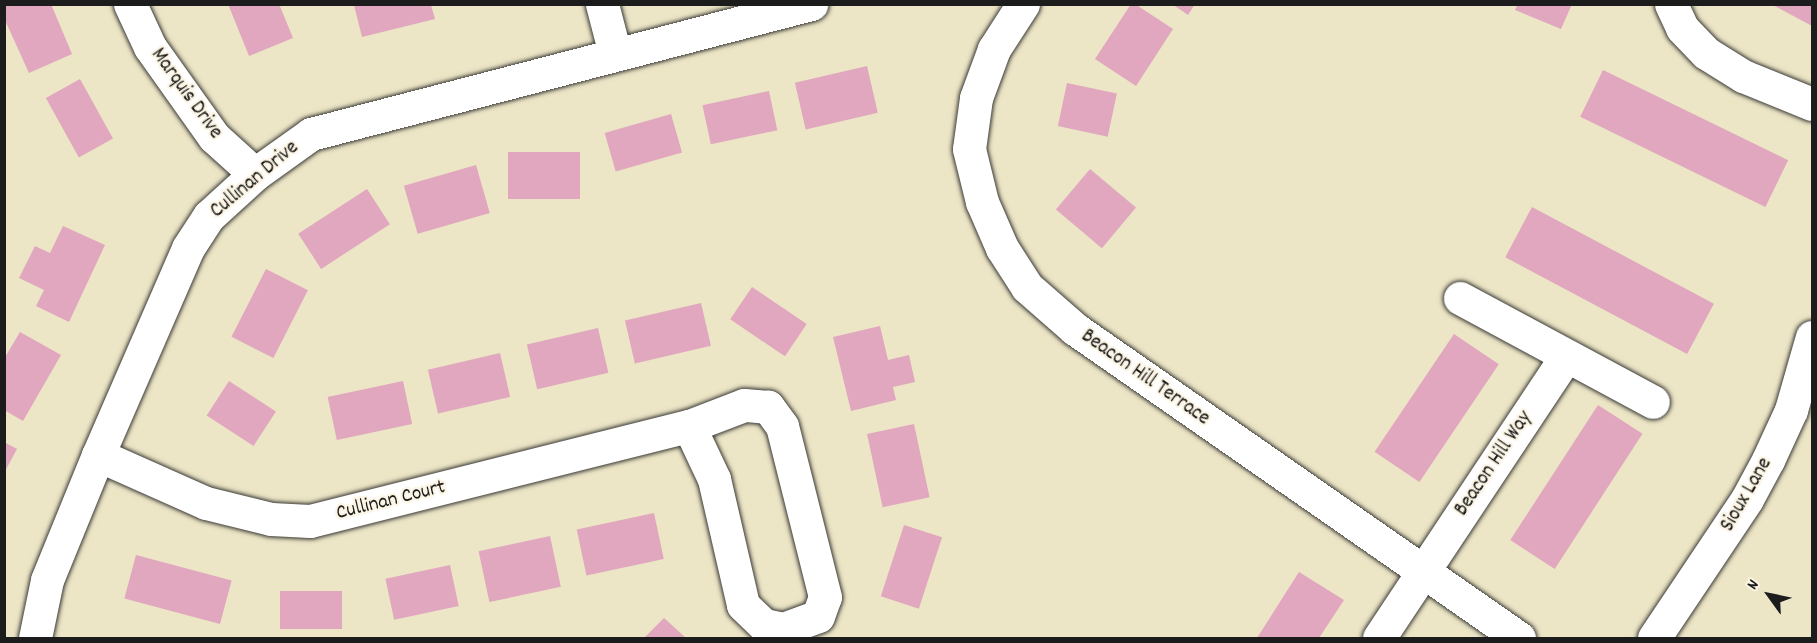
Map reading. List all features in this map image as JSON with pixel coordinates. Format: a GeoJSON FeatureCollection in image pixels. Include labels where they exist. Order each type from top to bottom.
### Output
{"type":"FeatureCollection","features":[{"type":"Feature","properties":{"kind":"street","name":"Marquis Drive"},"geometry":{"type":"LineString","coordinates":[[130,4],[150,47],[214,137],[255,174]]}},
{"type":"Feature","properties":{"kind":"street"},"geometry":{"type":"LineString","coordinates":[[602,4],[615,54]]}},
{"type":"Feature","properties":{"kind":"street","name":"Cullinan Drive"},"geometry":{"type":"LineString","coordinates":[[35,639],[47,580],[98,455],[188,248],[209,216],[255,174],[310,134],[811,4]]}},
{"type":"Feature","properties":{"kind":"street","name":"Beacon Hill Terrace"},"geometry":{"type":"LineString","coordinates":[[1023,4],[994,49],[976,98],[969,149],[982,202],[1002,248],[1027,286],[1075,329],[1519,639]]}},
{"type":"Feature","properties":{"kind":"street"},"geometry":{"type":"LineString","coordinates":[[1671,4],[1682,28],[1706,53],[1743,76],[1812,104]]}},
{"type":"Feature","properties":{"kind":"street"},"geometry":{"type":"LineString","coordinates":[[1460,298],[1653,402]]}},
{"type":"Feature","properties":{"kind":"street","name":"Sioux Lane"},"geometry":{"type":"LineString","coordinates":[[1654,639],[1802,415],[1812,338]]}},
{"type":"Feature","properties":{"kind":"street","name":"Beacon Hill Way"},"geometry":{"type":"LineString","coordinates":[[1379,639],[1566,357]]}},
{"type":"Feature","properties":{"kind":"street","name":"Cullinan Court"},"geometry":{"type":"LineString","coordinates":[[98,455],[206,503],[271,519],[310,521],[689,426],[744,405],[768,407],[782,426],[825,597],[818,616],[783,629],[764,625],[743,605],[714,479],[689,426]]}},
{"type":"Feature","properties":{"kind":"building"},"geometry":{"type":"Polygon","coordinates":[[[4,4],[51,4],[72,54],[29,73],[4,18],[4,4]]]}},
{"type":"Feature","properties":{"kind":"building"},"geometry":{"type":"Polygon","coordinates":[[[228,4],[279,4],[293,38],[249,56],[228,4]]]}},
{"type":"Feature","properties":{"kind":"building"},"geometry":{"type":"Polygon","coordinates":[[[1131,4],[1135,4],[1173,29],[1136,86],[1095,59],[1131,4]]]}},
{"type":"Feature","properties":{"kind":"building"},"geometry":{"type":"Polygon","coordinates":[[[1172,4],[1195,4],[1188,15],[1172,4]]]}},
{"type":"Feature","properties":{"kind":"building"},"geometry":{"type":"Polygon","coordinates":[[[1518,4],[1572,4],[1561,29],[1515,10],[1518,4]]]}},
{"type":"Feature","properties":{"kind":"building"},"geometry":{"type":"Polygon","coordinates":[[[1771,4],[1812,4],[1812,26],[1771,4]]]}},
{"type":"Feature","properties":{"kind":"building"},"geometry":{"type":"Polygon","coordinates":[[[354,5],[431,5],[435,19],[362,37],[354,5]]]}},
{"type":"Feature","properties":{"kind":"building"},"geometry":{"type":"Polygon","coordinates":[[[867,66],[878,113],[806,129],[795,83],[867,66]]]}},
{"type":"Feature","properties":{"kind":"building"},"geometry":{"type":"Polygon","coordinates":[[[1603,70],[1788,160],[1765,207],[1580,117],[1603,70]]]}},
{"type":"Feature","properties":{"kind":"building"},"geometry":{"type":"Polygon","coordinates":[[[80,79],[113,138],[79,157],[46,98],[80,79]]]}},
{"type":"Feature","properties":{"kind":"building"},"geometry":{"type":"Polygon","coordinates":[[[1067,83],[1117,94],[1108,137],[1058,126],[1067,83]]]}},
{"type":"Feature","properties":{"kind":"building"},"geometry":{"type":"Polygon","coordinates":[[[769,91],[777,130],[711,144],[702,105],[769,91]]]}},
{"type":"Feature","properties":{"kind":"building"},"geometry":{"type":"Polygon","coordinates":[[[671,114],[682,152],[616,171],[605,133],[671,114]]]}},
{"type":"Feature","properties":{"kind":"building"},"geometry":{"type":"Polygon","coordinates":[[[508,152],[580,152],[580,199],[508,199],[508,152]]]}},
{"type":"Feature","properties":{"kind":"building"},"geometry":{"type":"Polygon","coordinates":[[[476,165],[490,213],[418,234],[404,186],[476,165]]]}},
{"type":"Feature","properties":{"kind":"building"},"geometry":{"type":"Polygon","coordinates":[[[1090,169],[1136,208],[1102,248],[1056,210],[1090,169]]]}},
{"type":"Feature","properties":{"kind":"building"},"geometry":{"type":"Polygon","coordinates":[[[367,189],[390,224],[321,269],[298,234],[367,189]]]}},
{"type":"Feature","properties":{"kind":"building"},"geometry":{"type":"Polygon","coordinates":[[[1532,207],[1714,304],[1687,354],[1505,257],[1532,207]]]}},
{"type":"Feature","properties":{"kind":"building"},"geometry":{"type":"Polygon","coordinates":[[[63,226],[105,245],[69,322],[36,306],[44,290],[19,278],[35,246],[50,253],[63,226]]]}},
{"type":"Feature","properties":{"kind":"building"},"geometry":{"type":"Polygon","coordinates":[[[266,269],[308,290],[273,358],[231,337],[266,269]]]}},
{"type":"Feature","properties":{"kind":"building"},"geometry":{"type":"Polygon","coordinates":[[[752,287],[807,324],[785,356],[730,319],[752,287]]]}},
{"type":"Feature","properties":{"kind":"building"},"geometry":{"type":"Polygon","coordinates":[[[701,303],[711,346],[635,363],[625,321],[701,303]]]}},
{"type":"Feature","properties":{"kind":"building"},"geometry":{"type":"Polygon","coordinates":[[[880,326],[888,360],[909,355],[915,382],[893,387],[896,400],[851,411],[833,337],[880,326]]]}},
{"type":"Feature","properties":{"kind":"building"},"geometry":{"type":"Polygon","coordinates":[[[598,328],[608,373],[537,389],[527,344],[598,328]]]}},
{"type":"Feature","properties":{"kind":"building"},"geometry":{"type":"Polygon","coordinates":[[[20,332],[61,355],[23,421],[4,410],[4,359],[20,332]]]}},
{"type":"Feature","properties":{"kind":"building"},"geometry":{"type":"Polygon","coordinates":[[[1454,334],[1499,364],[1419,482],[1375,452],[1454,334]]]}},
{"type":"Feature","properties":{"kind":"building"},"geometry":{"type":"Polygon","coordinates":[[[500,353],[510,397],[438,413],[428,370],[500,353]]]}},
{"type":"Feature","properties":{"kind":"building"},"geometry":{"type":"Polygon","coordinates":[[[229,381],[276,411],[254,446],[207,415],[229,381]]]}},
{"type":"Feature","properties":{"kind":"building"},"geometry":{"type":"Polygon","coordinates":[[[403,381],[412,424],[337,440],[328,397],[403,381]]]}},
{"type":"Feature","properties":{"kind":"building"},"geometry":{"type":"Polygon","coordinates":[[[1598,405],[1642,434],[1555,569],[1510,540],[1598,405]]]}},
{"type":"Feature","properties":{"kind":"building"},"geometry":{"type":"Polygon","coordinates":[[[914,424],[930,497],[883,507],[867,434],[914,424]]]}},
{"type":"Feature","properties":{"kind":"building"},"geometry":{"type":"Polygon","coordinates":[[[4,442],[17,449],[4,473],[4,442]]]}},
{"type":"Feature","properties":{"kind":"building"},"geometry":{"type":"Polygon","coordinates":[[[654,513],[664,559],[586,575],[577,529],[654,513]]]}},
{"type":"Feature","properties":{"kind":"building"},"geometry":{"type":"Polygon","coordinates":[[[904,525],[942,537],[919,609],[881,596],[904,525]]]}},
{"type":"Feature","properties":{"kind":"building"},"geometry":{"type":"Polygon","coordinates":[[[550,536],[561,587],[489,602],[479,551],[550,536]]]}},
{"type":"Feature","properties":{"kind":"building"},"geometry":{"type":"Polygon","coordinates":[[[136,555],[232,581],[220,624],[124,598],[136,555]]]}},
{"type":"Feature","properties":{"kind":"building"},"geometry":{"type":"Polygon","coordinates":[[[450,565],[459,606],[394,620],[385,579],[450,565]]]}},
{"type":"Feature","properties":{"kind":"building"},"geometry":{"type":"Polygon","coordinates":[[[1299,572],[1344,600],[1319,638],[1257,638],[1299,572]]]}},
{"type":"Feature","properties":{"kind":"building"},"geometry":{"type":"Polygon","coordinates":[[[280,591],[342,591],[342,629],[280,629],[280,591]]]}},
{"type":"Feature","properties":{"kind":"building"},"geometry":{"type":"Polygon","coordinates":[[[664,618],[686,638],[644,638],[664,618]]]}}]}
